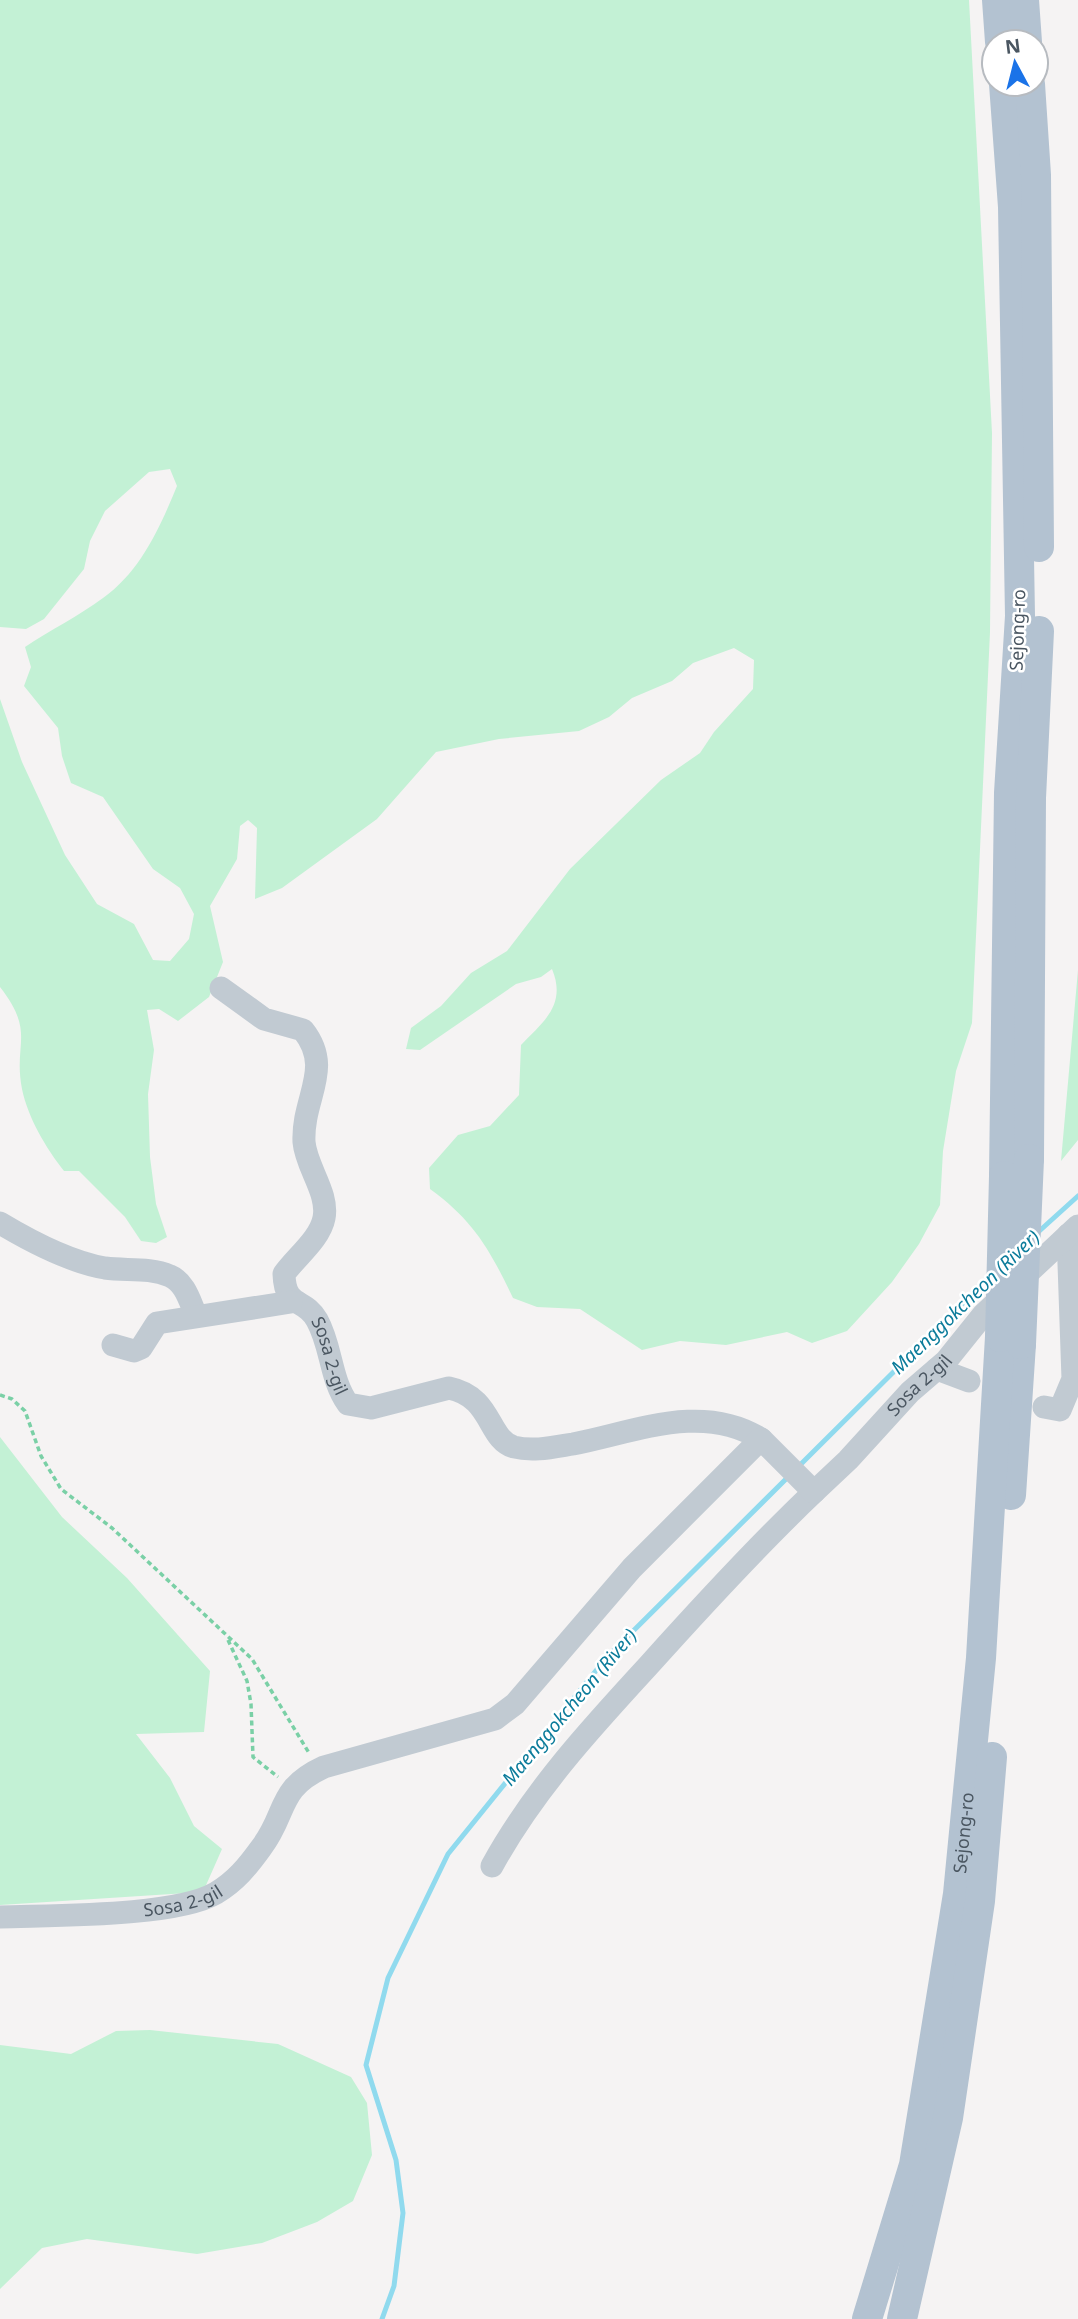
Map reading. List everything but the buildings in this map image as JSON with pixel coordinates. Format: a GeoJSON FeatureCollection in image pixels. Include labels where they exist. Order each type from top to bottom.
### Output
{"type":"FeatureCollection","features":[{"type":"Feature","properties":{"kind":"main road"},"geometry":{"type":"LineString","coordinates":[[997,0],[999,28]]}},
{"type":"Feature","properties":{"kind":"main road"},"geometry":{"type":"LineString","coordinates":[[1024,0],[1026,28]]}},
{"type":"Feature","properties":{"kind":"main road","name":"Sejong-ro"},"geometry":{"type":"LineString","coordinates":[[901,2319],[948,2118],[980,1901],[1000,1661],[1010,1340],[1004,1176],[1009,793],[1020,615],[1013,207],[1005,98]]}},
{"type":"Feature","properties":{"kind":"main road","name":"Sejong-ro"},"geometry":{"type":"LineString","coordinates":[[867,2319],[914,2165],[958,1894],[1029,1159],[1031,798],[1040,615],[1036,175],[1031,98]]}},
{"type":"Feature","properties":{"kind":"street","name":"Sosa 2-gil"},"geometry":{"type":"LineString","coordinates":[[221,988],[264,1019],[303,1030],[319,1056],[317,1075],[304,1115],[304,1142],[325,1205],[324,1219],[319,1232],[284,1274],[284,1289],[291,1302],[313,1314],[320,1326],[339,1392],[348,1404],[357,1408],[371,1408],[449,1388],[474,1396],[502,1440],[512,1446],[545,1448],[646,1427],[708,1419],[743,1428],[763,1442],[811,1488],[849,1460],[910,1392],[937,1369],[984,1315],[1073,1231]]}},
{"type":"Feature","properties":{"kind":"street"},"geometry":{"type":"LineString","coordinates":[[0,1223],[68,1255],[105,1268],[129,1268],[170,1276],[183,1286],[196,1315]]}},
{"type":"Feature","properties":{"kind":"street"},"geometry":{"type":"LineString","coordinates":[[1044,1407],[1060,1410],[1076,1380],[1073,1231]]}},
{"type":"Feature","properties":{"kind":"street"},"geometry":{"type":"LineString","coordinates":[[113,1345],[134,1351],[141,1348],[157,1323],[291,1302]]}},
{"type":"Feature","properties":{"kind":"street"},"geometry":{"type":"LineString","coordinates":[[937,1369],[969,1381]]}},
{"type":"Feature","properties":{"kind":"street","name":"Sosa 2-gil"},"geometry":{"type":"LineString","coordinates":[[0,1917],[86,1914],[182,1905],[214,1894],[242,1875],[258,1853],[293,1788],[301,1779],[319,1770],[495,1719],[515,1704],[632,1568],[763,1442]]}},
{"type":"Feature","properties":{"kind":"street"},"geometry":{"type":"LineString","coordinates":[[492,1866],[517,1821],[596,1723],[811,1488]]}},
{"type":"Feature","properties":{"kind":"path"},"geometry":{"type":"LineString","coordinates":[[0,1395],[12,1399],[25,1411],[41,1456],[61,1489],[112,1528],[252,1659],[319,1770]]}},
{"type":"Feature","properties":{"kind":"path"},"geometry":{"type":"LineString","coordinates":[[227,1638],[247,1681],[253,1757],[293,1788]]}},
{"type":"Feature","properties":{"kind":"green space"},"geometry":{"type":"Polygon","coordinates":[[[0,0],[969,0],[992,433],[990,632],[972,1023],[956,1071],[943,1151],[940,1205],[919,1244],[892,1282],[847,1331],[812,1343],[787,1332],[726,1345],[680,1341],[642,1350],[580,1309],[537,1307],[513,1298],[497,1265],[470,1225],[430,1189],[429,1168],[458,1135],[490,1126],[519,1095],[521,1045],[544,1020],[555,1003],[557,993],[552,969],[541,977],[516,984],[420,1050],[406,1049],[411,1028],[441,1006],[471,973],[507,951],[570,869],[661,780],[700,753],[714,732],[753,689],[754,660],[734,648],[693,663],[672,681],[632,698],[609,717],[579,731],[499,739],[436,752],[377,819],[282,888],[255,899],[257,828],[248,820],[240,826],[237,859],[210,906],[223,962],[209,997],[178,1021],[159,1009],[147,1010],[154,1050],[148,1094],[150,1157],[156,1204],[167,1237],[156,1243],[141,1241],[125,1217],[79,1171],[64,1171],[51,1153],[33,1122],[25,1100],[20,1073],[20,1027],[11,1003],[0,987],[0,699],[22,762],[65,855],[97,904],[134,924],[153,960],[170,961],[189,939],[194,914],[180,888],[153,869],[103,797],[71,783],[62,756],[58,728],[24,686],[31,667],[25,647],[94,605],[128,575],[148,547],[177,486],[170,469],[149,472],[105,511],[90,541],[84,569],[44,619],[26,629],[0,627],[0,0]]]}},
{"type":"Feature","properties":{"kind":"green space"},"geometry":{"type":"Polygon","coordinates":[[[1078,970],[1078,1140],[1061,1161],[1078,970]]]}},
{"type":"Feature","properties":{"kind":"green space"},"geometry":{"type":"Polygon","coordinates":[[[0,1437],[62,1517],[127,1578],[210,1671],[204,1732],[136,1734],[170,1778],[194,1826],[222,1849],[203,1892],[0,1905],[0,1437]]]}},
{"type":"Feature","properties":{"kind":"green space"},"geometry":{"type":"Polygon","coordinates":[[[150,2030],[278,2044],[351,2077],[367,2103],[372,2155],[353,2201],[317,2222],[262,2243],[197,2254],[87,2239],[42,2248],[0,2289],[0,2045],[71,2054],[116,2031],[150,2030]]]}},
{"type":"Feature","properties":{"kind":"waterway","name":"Maenggokcheon (River)"},"geometry":{"type":"LineString","coordinates":[[1036,1234],[1078,1196]]}},
{"type":"Feature","properties":{"kind":"waterway","name":"Maenggokcheon (River)"},"geometry":{"type":"LineString","coordinates":[[799,1466],[990,1276]]}},
{"type":"Feature","properties":{"kind":"waterway","name":"Maenggokcheon (River)"},"geometry":{"type":"LineString","coordinates":[[382,2319],[394,2286],[403,2213],[396,2160],[366,2065],[388,1978],[448,1854],[607,1657],[789,1476]]}}]}
